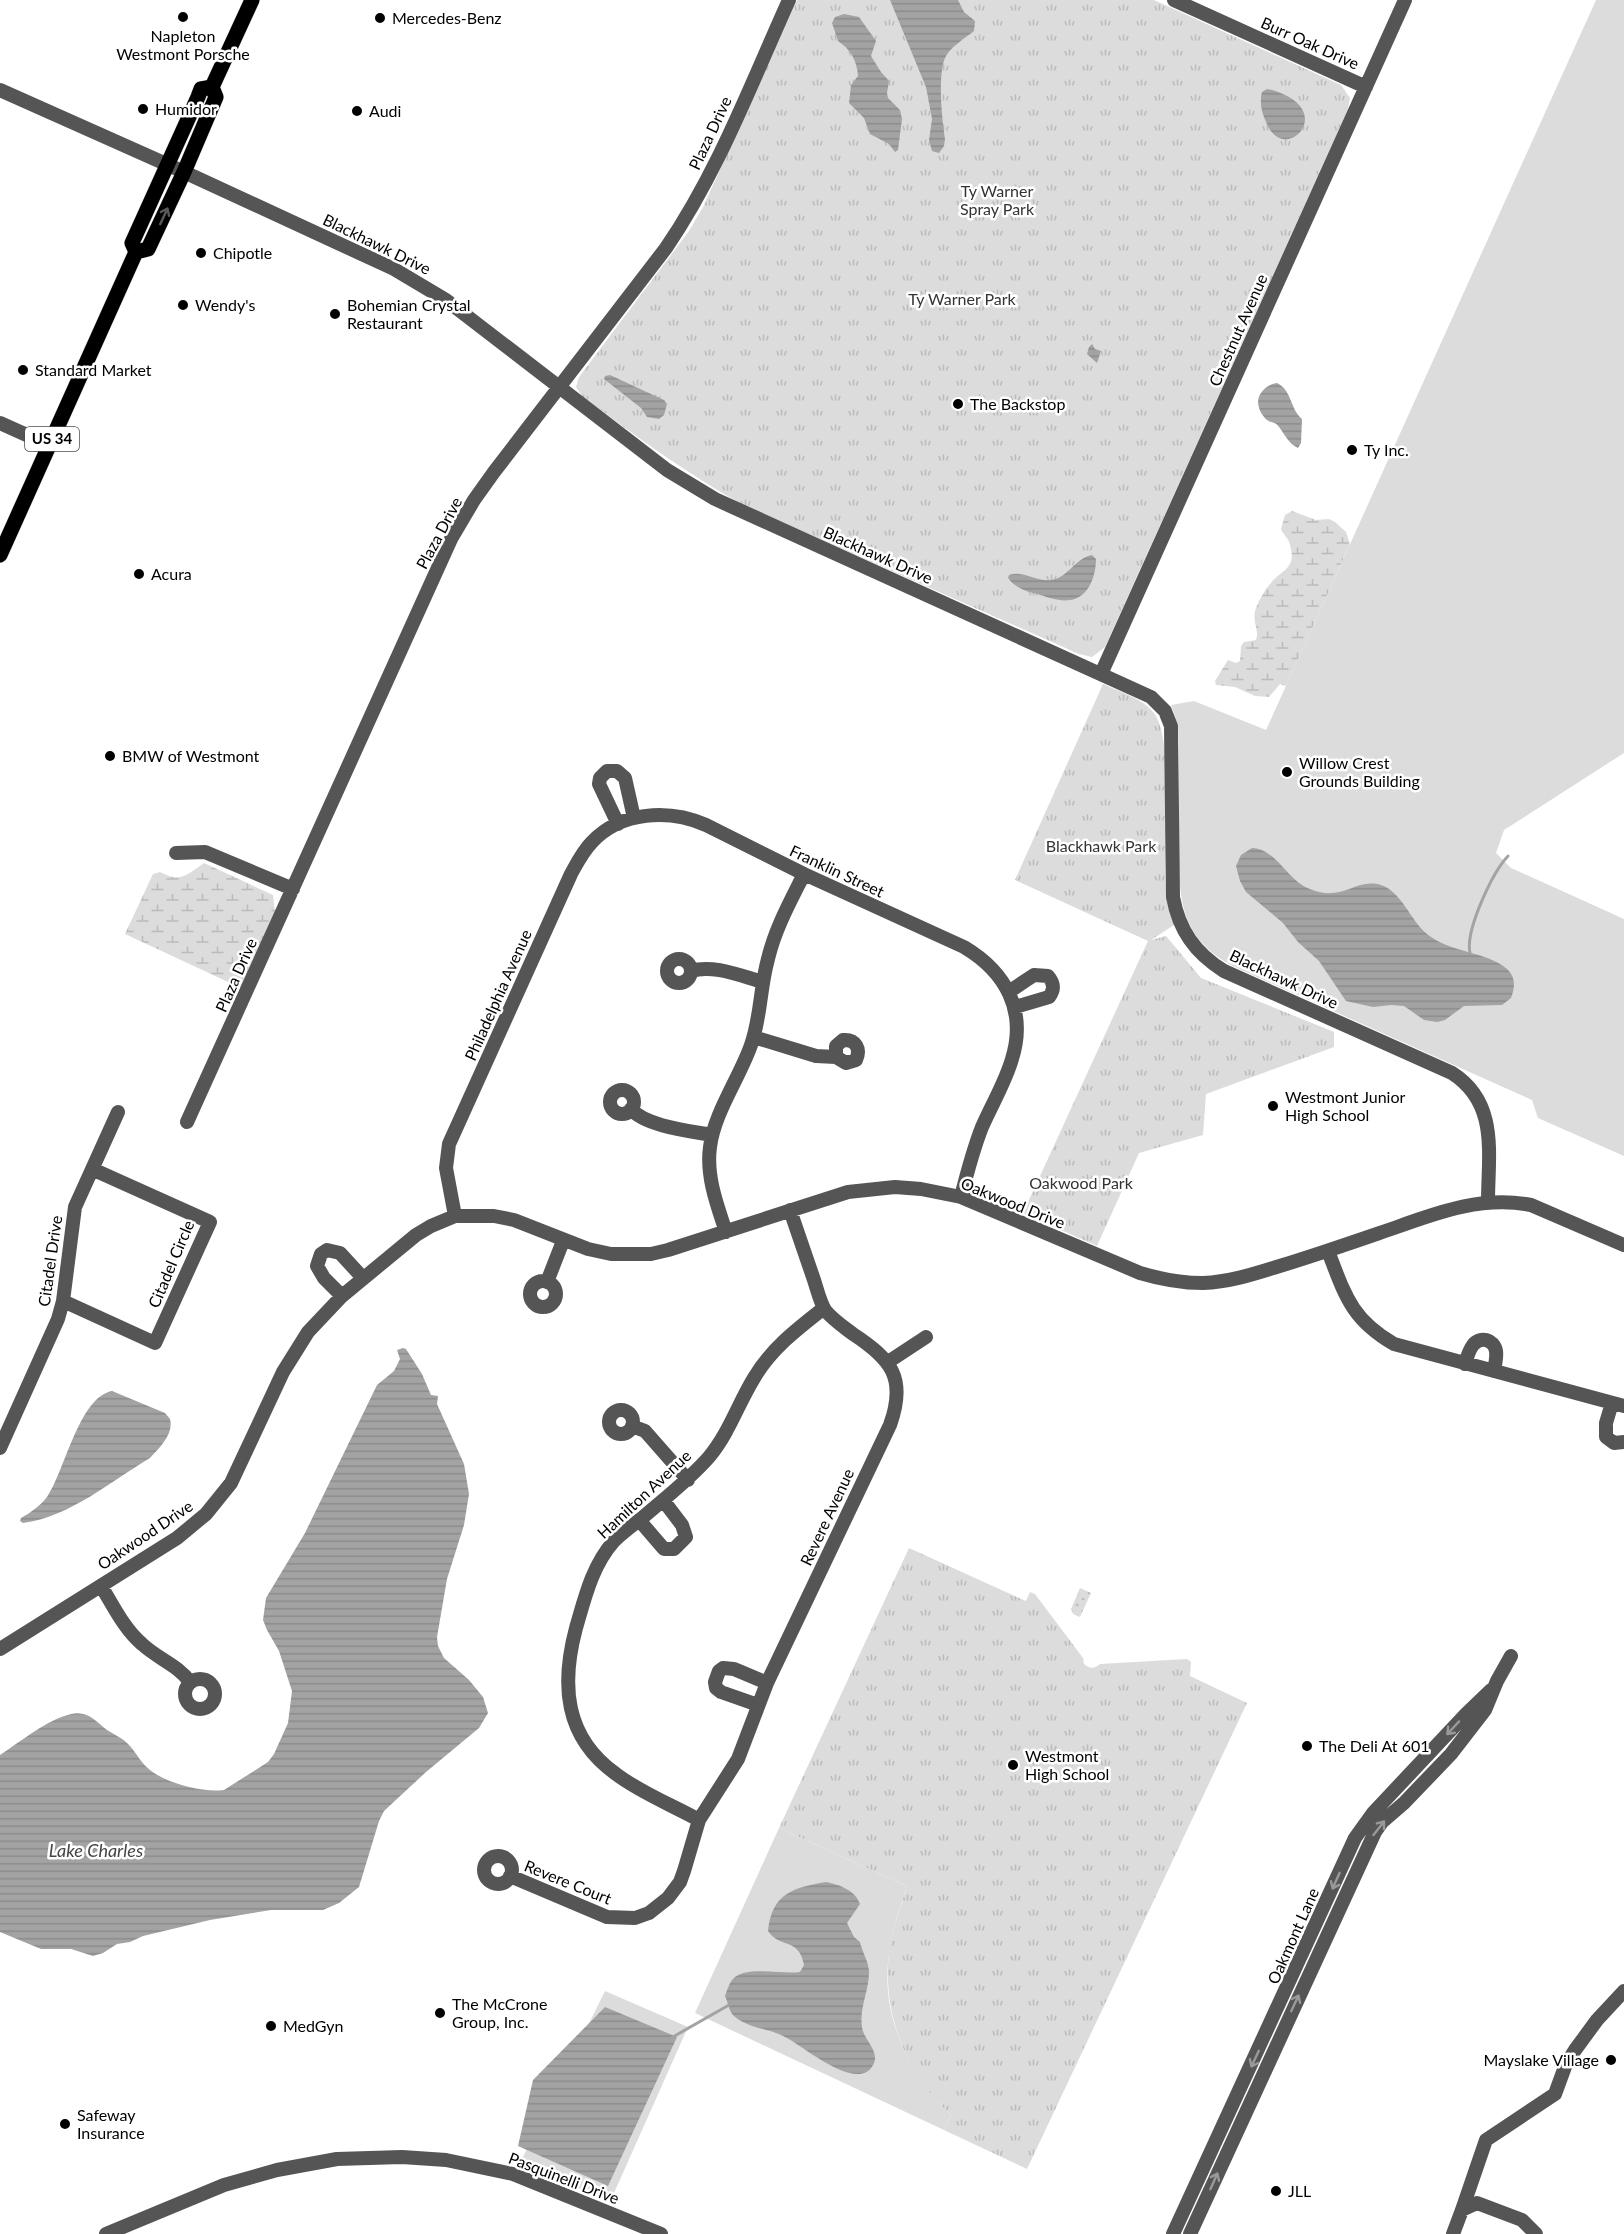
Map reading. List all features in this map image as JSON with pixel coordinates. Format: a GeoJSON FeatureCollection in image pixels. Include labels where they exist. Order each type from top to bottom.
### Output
{"type":"FeatureCollection","features":[{"type":"Feature","properties":{"kind":"main road","name":"US 34"},"geometry":{"type":"LineString","coordinates":[[136,252],[148,249],[184,172],[216,97],[212,87],[252,0]]}},
{"type":"Feature","properties":{"kind":"main road","name":"US 34"},"geometry":{"type":"LineString","coordinates":[[0,555],[136,252],[132,243],[167,164],[201,89],[212,87]]}},
{"type":"Feature","properties":{"kind":"street","name":"Plaza Drive"},"geometry":{"type":"LineString","coordinates":[[187,1122],[451,539],[474,500],[682,224],[711,171],[789,0]]}},
{"type":"Feature","properties":{"kind":"street","name":"Burr Oak Drive"},"geometry":{"type":"LineString","coordinates":[[1174,0],[1366,87]]}},
{"type":"Feature","properties":{"kind":"street","name":"Chestnut Avenue"},"geometry":{"type":"LineString","coordinates":[[1101,674],[1405,0]]}},
{"type":"Feature","properties":{"kind":"street","name":"Blackhawk Drive"},"geometry":{"type":"LineString","coordinates":[[0,90],[409,276],[446,300],[668,470],[715,499],[1151,697],[1169,718],[1172,737],[1173,897],[1176,912],[1186,935],[1203,956],[1224,971],[1452,1073],[1473,1089],[1481,1102],[1486,1118],[1488,1202]]}},
{"type":"Feature","properties":{"kind":"street"},"geometry":{"type":"LineString","coordinates":[[0,423],[49,445]]}},
{"type":"Feature","properties":{"kind":"street"},"geometry":{"type":"LineString","coordinates":[[618,824],[599,784],[600,778],[607,771],[616,771],[624,778],[634,818]]}},
{"type":"Feature","properties":{"kind":"street","name":"Franklin Street"},"geometry":{"type":"LineString","coordinates":[[634,818],[667,814],[694,819],[804,874],[964,947],[987,964],[1010,991]]}},
{"type":"Feature","properties":{"kind":"street","name":"Philadelphia Avenue"},"geometry":{"type":"LineString","coordinates":[[455,1216],[446,1168],[453,1133],[571,874],[590,844],[607,830],[634,818]]}},
{"type":"Feature","properties":{"kind":"street"},"geometry":{"type":"LineString","coordinates":[[176,853],[205,852],[293,888]]}},
{"type":"Feature","properties":{"kind":"street"},"geometry":{"type":"LineString","coordinates":[[726,1232],[711,1179],[709,1162],[712,1135],[754,1037],[763,982],[774,939],[804,874]]}},
{"type":"Feature","properties":{"kind":"street"},"geometry":{"type":"LineString","coordinates":[[691,971],[717,970],[763,982]]}},
{"type":"Feature","properties":{"kind":"street"},"geometry":{"type":"LineString","coordinates":[[961,1197],[976,1143],[1012,1059],[1016,1037],[1015,1007],[1010,991],[1034,975],[1048,976],[1052,980],[1053,986],[1049,997],[1015,1007]]}},
{"type":"Feature","properties":{"kind":"street"},"geometry":{"type":"LineString","coordinates":[[754,1037],[816,1056],[836,1057]]}},
{"type":"Feature","properties":{"kind":"street"},"geometry":{"type":"LineString","coordinates":[[631,1109],[650,1122],[712,1135]]}},
{"type":"Feature","properties":{"kind":"street","name":"Citadel Drive"},"geometry":{"type":"LineString","coordinates":[[0,1448],[58,1319],[63,1301],[75,1207],[118,1112]]}},
{"type":"Feature","properties":{"kind":"street","name":"Citadel Circle"},"geometry":{"type":"LineString","coordinates":[[63,1301],[155,1342],[210,1222],[92,1169]]}},
{"type":"Feature","properties":{"kind":"street","name":"Oakwood Drive"},"geometry":{"type":"LineString","coordinates":[[2,1644],[101,1586],[188,1530],[221,1497],[240,1467],[290,1359],[320,1317],[416,1235],[455,1216],[504,1217],[588,1249],[630,1255],[668,1250],[848,1192],[875,1188],[921,1189],[961,1197],[1140,1273],[1170,1281],[1203,1283],[1225,1281],[1328,1251],[1427,1216],[1471,1204],[1488,1202],[1515,1202],[1531,1205],[1624,1245]]}},
{"type":"Feature","properties":{"kind":"street"},"geometry":{"type":"LineString","coordinates":[[790,1210],[824,1308],[840,1324],[879,1352],[888,1362],[926,1337]]}},
{"type":"Feature","properties":{"kind":"street"},"geometry":{"type":"LineString","coordinates":[[548,1282],[563,1240]]}},
{"type":"Feature","properties":{"kind":"street"},"geometry":{"type":"LineString","coordinates":[[342,1296],[319,1272],[317,1266],[321,1254],[327,1250],[340,1253],[363,1278]]}},
{"type":"Feature","properties":{"kind":"street"},"geometry":{"type":"LineString","coordinates":[[1328,1251],[1348,1301],[1368,1327],[1394,1344],[1618,1405],[1606,1423],[1606,1437],[1614,1443],[1624,1442]]}},
{"type":"Feature","properties":{"kind":"street","name":"Hamilton Avenue"},"geometry":{"type":"LineString","coordinates":[[699,1820],[613,1772],[594,1754],[585,1742],[571,1711],[567,1682],[568,1660],[589,1584],[605,1552],[615,1540],[687,1480],[719,1443],[752,1382],[772,1353],[794,1331],[824,1308]]}},
{"type":"Feature","properties":{"kind":"street"},"geometry":{"type":"LineString","coordinates":[[1465,1364],[1474,1344],[1478,1340],[1487,1340],[1496,1350],[1494,1371]]}},
{"type":"Feature","properties":{"kind":"street","name":"Revere Avenue"},"geometry":{"type":"LineString","coordinates":[[649,1913],[668,1898],[680,1882],[699,1820],[738,1759],[767,1683],[890,1425],[896,1404],[896,1394],[893,1373],[888,1362]]}},
{"type":"Feature","properties":{"kind":"street"},"geometry":{"type":"LineString","coordinates":[[632,1426],[645,1431],[687,1480]]}},
{"type":"Feature","properties":{"kind":"street"},"geometry":{"type":"LineString","coordinates":[[639,1520],[664,1549],[674,1550],[686,1537],[682,1525],[663,1500]]}},
{"type":"Feature","properties":{"kind":"street"},"geometry":{"type":"LineString","coordinates":[[101,1586],[131,1633],[155,1655],[184,1673],[190,1683]]}},
{"type":"Feature","properties":{"kind":"street","name":"Oakmont Lane"},"geometry":{"type":"LineString","coordinates":[[1190,2234],[1375,1832],[1382,1822],[1451,1755],[1485,1710],[1511,1656]]}},
{"type":"Feature","properties":{"kind":"street"},"geometry":{"type":"LineString","coordinates":[[758,1705],[720,1692],[716,1688],[716,1676],[719,1671],[728,1668],[767,1683]]}},
{"type":"Feature","properties":{"kind":"street","name":"Oakmont Lane"},"geometry":{"type":"LineString","coordinates":[[1173,2234],[1355,1839],[1373,1813],[1466,1714],[1495,1687]]}},
{"type":"Feature","properties":{"kind":"street","name":"Revere Court"},"geometry":{"type":"LineString","coordinates":[[510,1876],[607,1917],[635,1918],[649,1913]]}},
{"type":"Feature","properties":{"kind":"street"},"geometry":{"type":"LineString","coordinates":[[1453,2234],[1486,2140],[1555,2094],[1566,2064],[1575,2050],[1597,2020],[1624,1991]]}},
{"type":"Feature","properties":{"kind":"street","name":"Pasquinelli Drive"},"geometry":{"type":"LineString","coordinates":[[106,2234],[224,2185],[277,2170],[337,2159],[402,2157],[446,2160],[513,2174],[661,2234]]}},
{"type":"Feature","properties":{"kind":"street"},"geometry":{"type":"LineString","coordinates":[[1462,2210],[1477,2203],[1522,2220],[1536,2234]]}},
{"type":"Feature","properties":{"kind":"green space","name":"Ty Warner Park"},"geometry":{"type":"Polygon","coordinates":[[[797,0],[1154,0],[1341,85],[1350,98],[1348,109],[1105,647],[1092,657],[1079,654],[743,505],[701,480],[641,439],[582,396],[576,387],[579,377],[689,231],[703,207],[797,0]]]}},
{"type":"Feature","properties":{"kind":"green space"},"geometry":{"type":"Polygon","coordinates":[[[1596,0],[1624,0],[1624,753],[1504,830],[1496,853],[1511,868],[1624,919],[1624,1156],[1538,1118],[1532,1100],[1237,968],[1217,956],[1202,943],[1191,928],[1181,893],[1179,740],[1178,724],[1171,705],[1194,701],[1266,730],[1596,0]]]}},
{"type":"Feature","properties":{"kind":"green space"},"geometry":{"type":"Polygon","coordinates":[[[1292,511],[1316,520],[1329,519],[1335,522],[1346,532],[1350,544],[1286,686],[1280,684],[1269,697],[1255,696],[1235,687],[1216,685],[1215,681],[1228,660],[1236,663],[1240,661],[1241,646],[1244,642],[1256,640],[1254,617],[1257,605],[1268,587],[1290,564],[1292,553],[1281,529],[1285,515],[1292,511]]]}},
{"type":"Feature","properties":{"kind":"green space"},"geometry":{"type":"Polygon","coordinates":[[[1103,684],[1143,703],[1154,713],[1160,727],[1164,747],[1167,797],[1166,890],[1174,925],[1151,940],[1166,936],[1201,978],[1334,1032],[1334,1047],[1206,1094],[1203,1135],[1139,1153],[1097,1246],[1023,1213],[1148,941],[1015,880],[1103,684]]]}},
{"type":"Feature","properties":{"kind":"green space"},"geometry":{"type":"Polygon","coordinates":[[[204,863],[273,895],[275,912],[241,988],[125,934],[153,874],[160,872],[173,877],[184,876],[204,863]]]}},
{"type":"Feature","properties":{"kind":"green space"},"geometry":{"type":"Polygon","coordinates":[[[909,1548],[1026,1601],[1030,1592],[1035,1594],[1088,1667],[1094,1668],[1100,1664],[1187,1659],[1191,1662],[1190,1676],[1247,1703],[1027,2169],[944,2130],[951,2115],[921,2081],[900,2041],[889,1998],[888,1975],[892,1936],[907,1886],[779,1828],[909,1548]]]}},
{"type":"Feature","properties":{"kind":"green space"},"geometry":{"type":"Polygon","coordinates":[[[1080,1588],[1091,1593],[1080,1617],[1073,1614],[1071,1609],[1080,1588]]]}},
{"type":"Feature","properties":{"kind":"green space"},"geometry":{"type":"Polygon","coordinates":[[[779,1828],[907,1886],[889,1951],[888,1992],[891,2012],[897,2033],[916,2072],[938,2102],[951,2115],[944,2130],[695,2013],[779,1828]]]}},
{"type":"Feature","properties":{"kind":"green space"},"geometry":{"type":"Polygon","coordinates":[[[605,1991],[688,2027],[610,2202],[564,2182],[518,2167],[605,1991]]]}},
{"type":"Feature","properties":{"kind":"water"},"geometry":{"type":"Polygon","coordinates":[[[890,0],[958,0],[964,12],[975,21],[974,31],[952,49],[943,63],[941,96],[945,139],[944,146],[939,153],[932,151],[929,140],[932,119],[926,87],[890,0]]]}},
{"type":"Feature","properties":{"kind":"water"},"geometry":{"type":"Polygon","coordinates":[[[844,14],[859,17],[876,41],[871,56],[889,81],[888,98],[900,110],[902,119],[898,150],[895,152],[889,144],[870,134],[864,118],[849,103],[851,85],[858,76],[856,65],[852,55],[838,41],[832,23],[835,17],[844,14]]]}},
{"type":"Feature","properties":{"kind":"water"},"geometry":{"type":"Polygon","coordinates":[[[1267,89],[1289,97],[1300,106],[1305,116],[1304,126],[1292,138],[1283,139],[1274,135],[1267,124],[1262,112],[1261,100],[1262,92],[1267,89]]]}},
{"type":"Feature","properties":{"kind":"water"},"geometry":{"type":"Polygon","coordinates":[[[1092,344],[1095,349],[1101,351],[1097,363],[1087,354],[1092,344]]]}},
{"type":"Feature","properties":{"kind":"water"},"geometry":{"type":"Polygon","coordinates":[[[610,375],[664,400],[667,404],[664,415],[659,419],[647,417],[641,408],[604,379],[605,376],[610,375]]]}},
{"type":"Feature","properties":{"kind":"water"},"geometry":{"type":"Polygon","coordinates":[[[1277,383],[1286,390],[1302,419],[1301,443],[1298,448],[1289,442],[1278,425],[1264,417],[1259,407],[1259,396],[1268,386],[1277,383]]]}},
{"type":"Feature","properties":{"kind":"water"},"geometry":{"type":"Polygon","coordinates":[[[1092,555],[1096,559],[1093,578],[1087,590],[1077,598],[1058,600],[1029,592],[1008,578],[1009,575],[1014,574],[1051,580],[1062,576],[1081,560],[1092,555]]]}},
{"type":"Feature","properties":{"kind":"water"},"geometry":{"type":"Polygon","coordinates":[[[1252,848],[1268,854],[1302,885],[1321,893],[1340,892],[1372,883],[1388,889],[1395,894],[1427,934],[1446,945],[1489,959],[1507,969],[1514,983],[1511,998],[1502,1005],[1464,1006],[1445,1020],[1437,1022],[1424,1020],[1404,1006],[1373,1007],[1346,1001],[1319,961],[1298,942],[1283,923],[1246,892],[1236,866],[1241,855],[1252,848]]]}},
{"type":"Feature","properties":{"kind":"water","name":"Lake Charles"},"geometry":{"type":"Polygon","coordinates":[[[406,1349],[422,1374],[431,1395],[438,1396],[437,1404],[464,1464],[469,1494],[464,1525],[447,1579],[437,1637],[438,1646],[444,1658],[469,1680],[483,1697],[488,1713],[479,1728],[384,1811],[359,1887],[339,1903],[323,1910],[271,1910],[210,1920],[117,1944],[93,1956],[71,1949],[41,1949],[0,1932],[0,1755],[34,1732],[71,1714],[87,1715],[125,1741],[144,1764],[157,1775],[175,1783],[215,1791],[224,1790],[268,1762],[274,1754],[288,1723],[292,1691],[279,1651],[263,1620],[266,1598],[305,1533],[377,1385],[394,1371],[400,1359],[397,1350],[406,1349]]]}},
{"type":"Feature","properties":{"kind":"water"},"geometry":{"type":"Polygon","coordinates":[[[112,1391],[165,1413],[171,1425],[165,1440],[150,1458],[74,1506],[40,1519],[23,1523],[20,1521],[47,1497],[90,1406],[100,1396],[112,1391]]]}},
{"type":"Feature","properties":{"kind":"water"},"geometry":{"type":"Polygon","coordinates":[[[826,1882],[851,1892],[860,1904],[847,1923],[854,1937],[860,1942],[869,1968],[861,2020],[863,2032],[873,2050],[875,2060],[866,2072],[855,2074],[830,2065],[785,2037],[740,2020],[731,2012],[725,1996],[732,1981],[747,1972],[800,1972],[804,1965],[802,1956],[794,1947],[778,1940],[768,1931],[770,1918],[779,1900],[786,1894],[826,1882]]]}},
{"type":"Feature","properties":{"kind":"water"},"geometry":{"type":"Polygon","coordinates":[[[605,2007],[677,2037],[608,2186],[518,2146],[533,2080],[605,2007]]]}},
{"type":"Feature","properties":{"kind":"waterway"},"geometry":{"type":"LineString","coordinates":[[1470,953],[1472,931],[1481,903],[1495,875],[1508,856]]}},
{"type":"Feature","properties":{"kind":"waterway"},"geometry":{"type":"LineString","coordinates":[[671,2038],[729,2005]]}},
{"type":"Feature","properties":{"kind":"place","name":"Napleton Westmont Porsche"},"geometry":{"type":"Point","coordinates":[183,17]}},
{"type":"Feature","properties":{"kind":"place","name":"Mercedes-Benz"},"geometry":{"type":"Point","coordinates":[380,18]}},
{"type":"Feature","properties":{"kind":"place","name":"Humidor"},"geometry":{"type":"Point","coordinates":[143,109]}},
{"type":"Feature","properties":{"kind":"place","name":"Audi"},"geometry":{"type":"Point","coordinates":[357,111]}},
{"type":"Feature","properties":{"kind":"place","name":"Chipotle"},"geometry":{"type":"Point","coordinates":[201,253]}},
{"type":"Feature","properties":{"kind":"place","name":"Wendy's"},"geometry":{"type":"Point","coordinates":[183,305]}},
{"type":"Feature","properties":{"kind":"place","name":"Bohemian Crystal Restaurant"},"geometry":{"type":"Point","coordinates":[335,314]}},
{"type":"Feature","properties":{"kind":"place","name":"Standard Market"},"geometry":{"type":"Point","coordinates":[23,370]}},
{"type":"Feature","properties":{"kind":"place","name":"The Backstop"},"geometry":{"type":"Point","coordinates":[958,404]}},
{"type":"Feature","properties":{"kind":"place","name":"Ty Inc."},"geometry":{"type":"Point","coordinates":[1352,450]}},
{"type":"Feature","properties":{"kind":"place","name":"Acura"},"geometry":{"type":"Point","coordinates":[139,574]}},
{"type":"Feature","properties":{"kind":"place","name":"BMW of Westmont"},"geometry":{"type":"Point","coordinates":[110,756]}},
{"type":"Feature","properties":{"kind":"place","name":"Willow Crest Grounds Building"},"geometry":{"type":"Point","coordinates":[1287,772]}},
{"type":"Feature","properties":{"kind":"place","name":"Westmont Junior High School"},"geometry":{"type":"Point","coordinates":[1273,1106]}},
{"type":"Feature","properties":{"kind":"place","name":"The Deli At 601"},"geometry":{"type":"Point","coordinates":[1307,1746]}},
{"type":"Feature","properties":{"kind":"place","name":"Westmont High School"},"geometry":{"type":"Point","coordinates":[1013,1765]}},
{"type":"Feature","properties":{"kind":"place","name":"The McCrone Group, Inc."},"geometry":{"type":"Point","coordinates":[440,2013]}},
{"type":"Feature","properties":{"kind":"place","name":"MedGyn"},"geometry":{"type":"Point","coordinates":[271,2026]}},
{"type":"Feature","properties":{"kind":"place","name":"Mayslake Village"},"geometry":{"type":"Point","coordinates":[1611,2060]}},
{"type":"Feature","properties":{"kind":"place","name":"Safeway Insurance"},"geometry":{"type":"Point","coordinates":[65,2124]}},
{"type":"Feature","properties":{"kind":"place","name":"JLL"},"geometry":{"type":"Point","coordinates":[1276,2191]}},
{"type":"Feature","properties":{"kind":"park label","name":"Ty Warner Spray Park"},"geometry":{"type":"Point","coordinates":[997,200]}},
{"type":"Feature","properties":{"kind":"park label","name":"Blackhawk Park"},"geometry":{"type":"Point","coordinates":[1101,846]}},
{"type":"Feature","properties":{"kind":"park label","name":"Oakwood Park"},"geometry":{"type":"Point","coordinates":[1081,1183]}}]}
